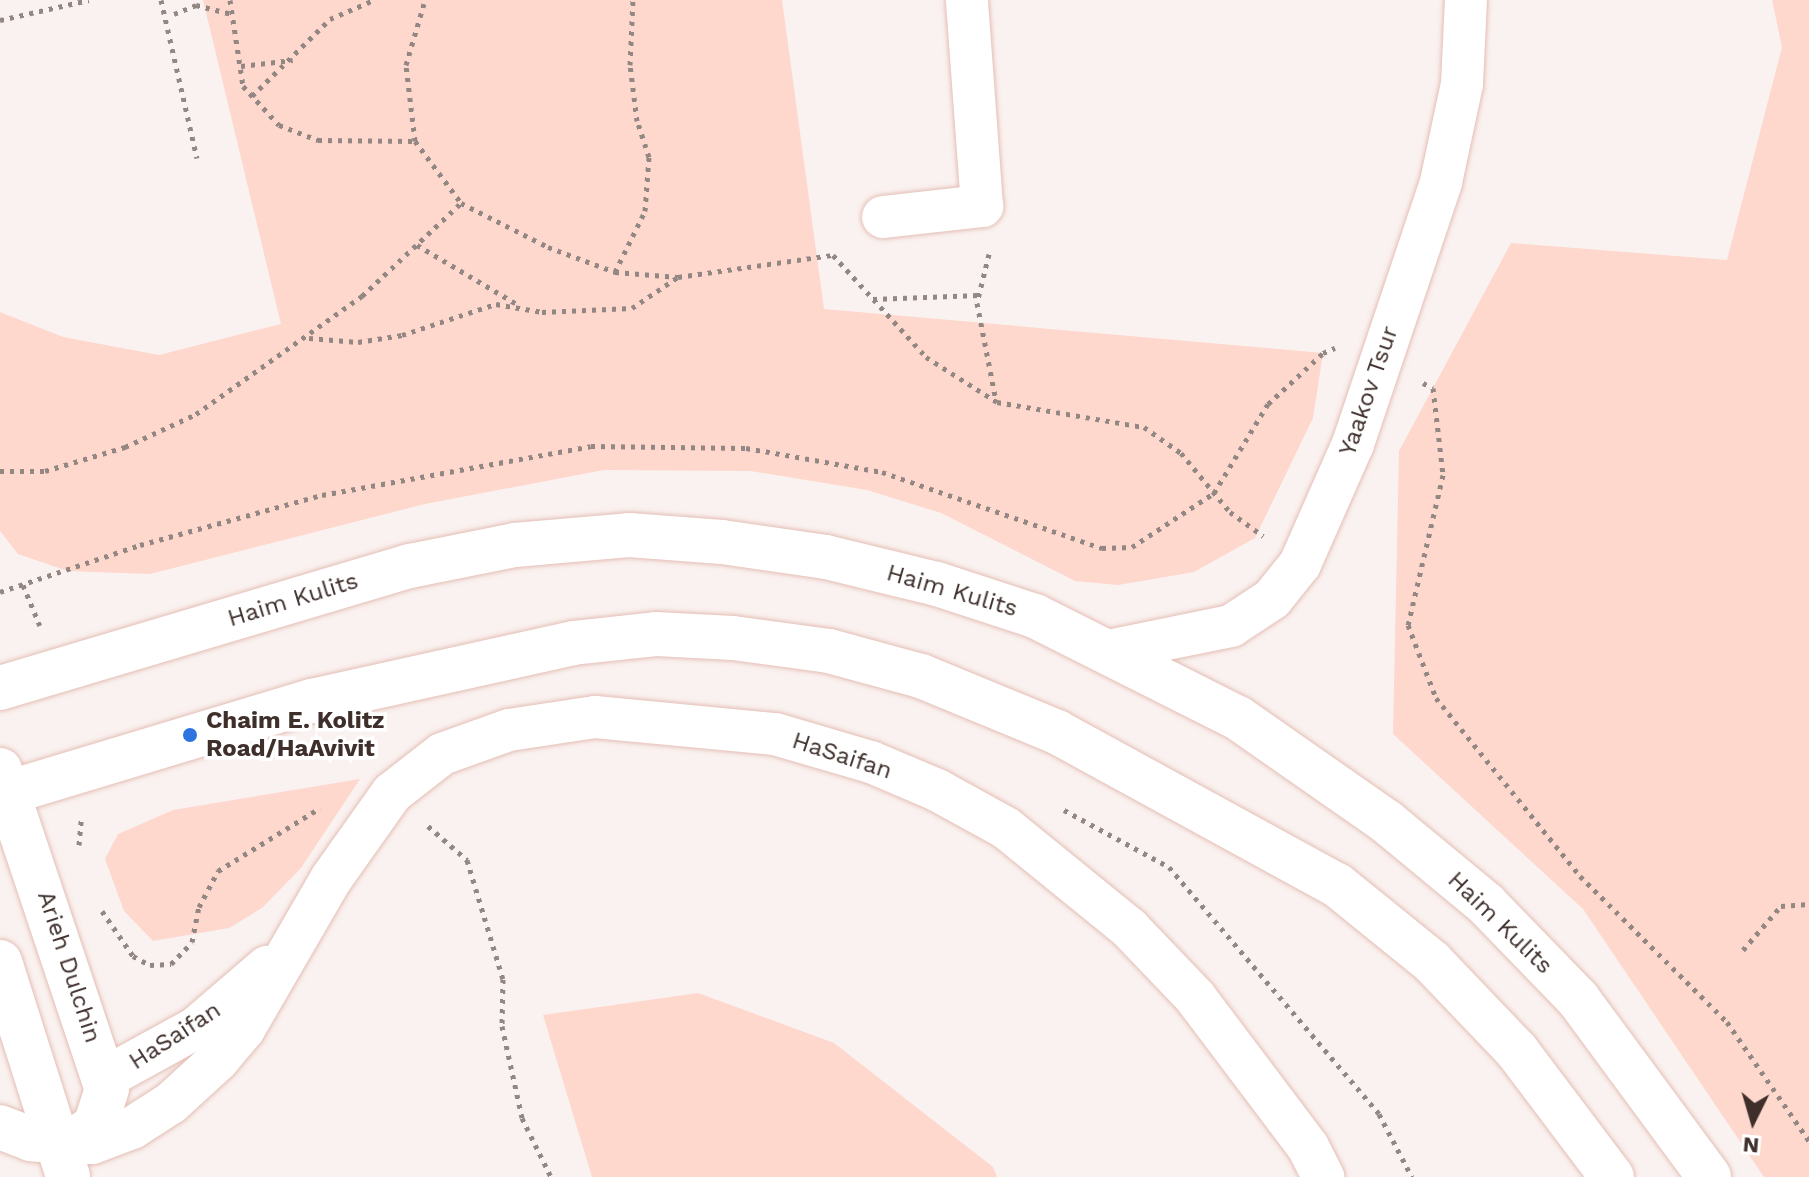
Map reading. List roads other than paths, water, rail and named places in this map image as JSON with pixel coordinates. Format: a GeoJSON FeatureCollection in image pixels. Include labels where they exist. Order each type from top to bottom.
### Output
{"type":"FeatureCollection","features":[{"type":"Feature","properties":{"kind":"main road","name":"Haim Kulits"},"geometry":{"type":"LineString","coordinates":[[0,688],[410,566],[515,545],[629,535],[826,557],[1035,616],[1238,718],[1387,822],[1486,904],[1578,999],[1709,1177]]}},
{"type":"Feature","properties":{"kind":"main road"},"geometry":{"type":"LineString","coordinates":[[3,786],[94,766],[312,701],[573,643],[656,634],[733,638],[829,651],[921,676],[1057,732],[1337,885],[1432,962],[1506,1040],[1612,1177]]}},
{"type":"Feature","properties":{"kind":"main road","name":"Arieh Dulchin"},"geometry":{"type":"LineString","coordinates":[[3,786],[105,1078],[106,1100],[95,1126],[64,1161]]}},
{"type":"Feature","properties":{"kind":"main road"},"geometry":{"type":"LineString","coordinates":[[0,962],[64,1161]]}},
{"type":"Feature","properties":{"kind":"main road"},"geometry":{"type":"LineString","coordinates":[[0,1073],[41,1089]]}},
{"type":"Feature","properties":{"kind":"main road","name":"HaSaifan"},"geometry":{"type":"LineString","coordinates":[[41,1089],[71,1088],[105,1078]]}},
{"type":"Feature","properties":{"kind":"main road"},"geometry":{"type":"LineString","coordinates":[[0,1127],[64,1161]]}},
{"type":"Feature","properties":{"kind":"street"},"geometry":{"type":"LineString","coordinates":[[883,217],[982,206],[967,0]]}},
{"type":"Feature","properties":{"kind":"street","name":"Yaakov Tsur"},"geometry":{"type":"LineString","coordinates":[[1108,651],[1231,626],[1272,599],[1300,564],[1353,444],[1441,182],[1462,84],[1466,0]]}},
{"type":"Feature","properties":{"kind":"street","name":"HaSaifan"},"geometry":{"type":"LineString","coordinates":[[64,1161],[92,1143],[132,1128],[193,1084],[244,1029],[290,944],[392,793],[455,749],[509,730],[595,717],[775,734],[871,762],[1006,828],[1129,928],[1195,997],[1254,1072],[1323,1177]]}},
{"type":"Feature","properties":{"kind":"street","name":"HaSaifan"},"geometry":{"type":"LineString","coordinates":[[105,1078],[196,1028],[290,944]]}},
{"type":"Feature","properties":{"kind":"place","name":"Chaim E. Kolitz Road/HaAvivit"},"geometry":{"type":"Point","coordinates":[190,735]}}]}
